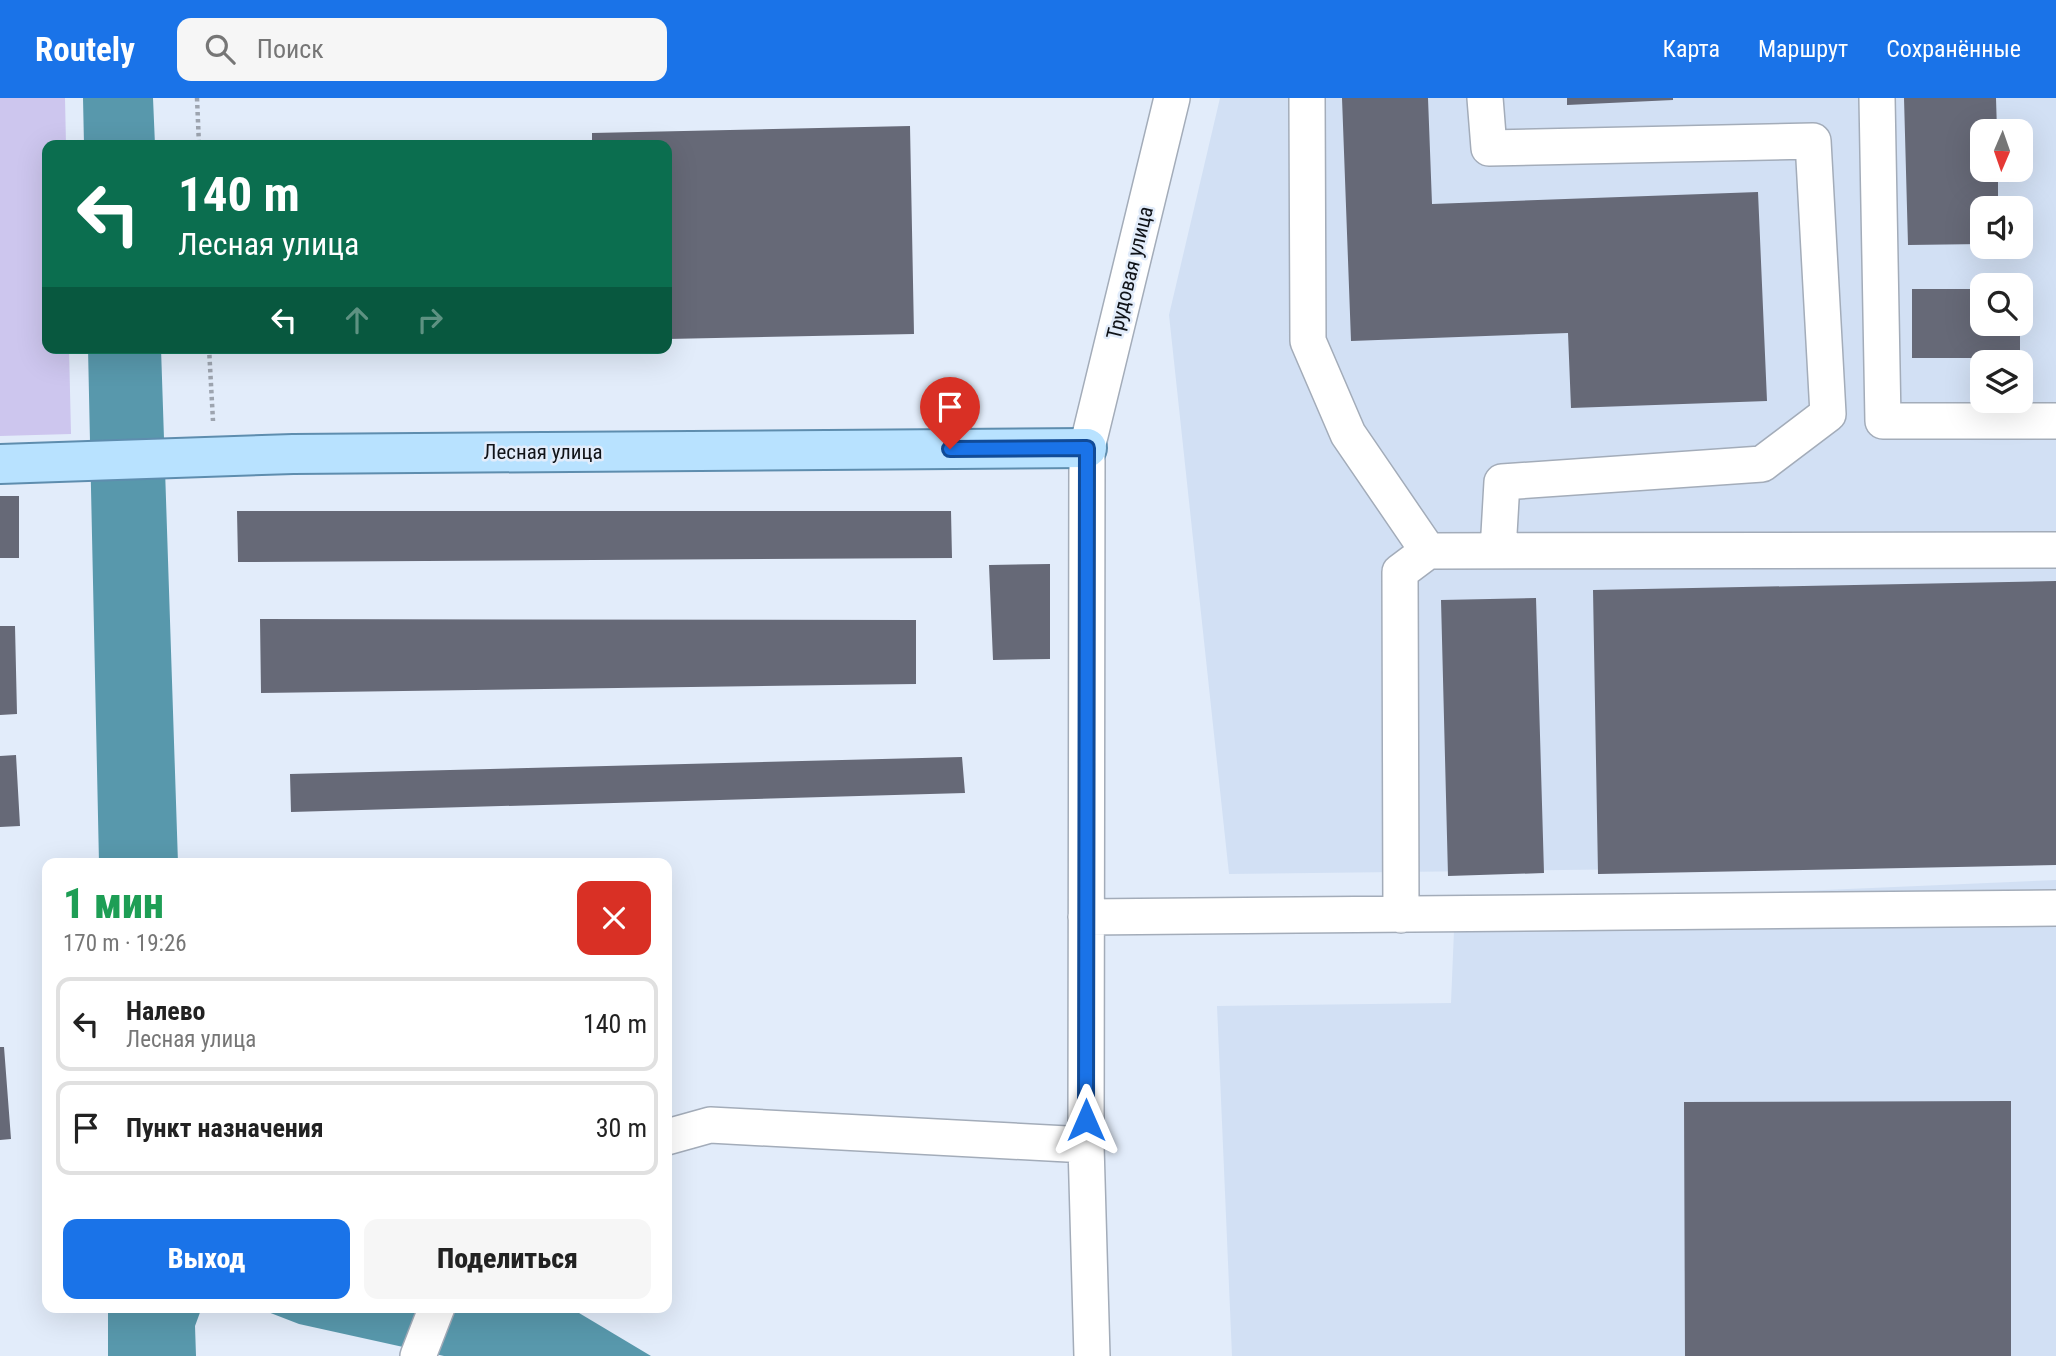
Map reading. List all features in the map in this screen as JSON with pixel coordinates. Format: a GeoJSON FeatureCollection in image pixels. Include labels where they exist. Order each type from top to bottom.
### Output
{"type":"FeatureCollection","features":[{"type":"Feature","properties":{"kind":"main road","name":"Лесная улица"},"geometry":{"type":"LineString","coordinates":[[0,464],[306,453],[1087,448]]}},
{"type":"Feature","properties":{"kind":"street","name":"Трудовая улица"},"geometry":{"type":"LineString","coordinates":[[1092,1356],[1086,1145],[1087,448],[1172,98]]}},
{"type":"Feature","properties":{"kind":"street"},"geometry":{"type":"LineString","coordinates":[[1307,98],[1308,341],[1348,434],[1428,551]]}},
{"type":"Feature","properties":{"kind":"street"},"geometry":{"type":"LineString","coordinates":[[1485,98],[1489,148],[1813,141],[1828,414],[1762,464],[1502,482],[1498,551]]}},
{"type":"Feature","properties":{"kind":"street"},"geometry":{"type":"LineString","coordinates":[[1877,98],[1883,421],[2056,421]]}},
{"type":"Feature","properties":{"kind":"street"},"geometry":{"type":"LineString","coordinates":[[1401,915],[1400,572],[1428,551],[2056,550]]}},
{"type":"Feature","properties":{"kind":"street"},"geometry":{"type":"LineString","coordinates":[[1087,918],[2056,908]]}},
{"type":"Feature","properties":{"kind":"street"},"geometry":{"type":"LineString","coordinates":[[672,1136],[710,1125],[1086,1145]]}},
{"type":"Feature","properties":{"kind":"street"},"geometry":{"type":"LineString","coordinates":[[418,1356],[435,1313]]}},
{"type":"Feature","properties":{"kind":"path"},"geometry":{"type":"LineString","coordinates":[[197,98],[199,140]]}},
{"type":"Feature","properties":{"kind":"path"},"geometry":{"type":"LineString","coordinates":[[209,354],[215,456]]}},
{"type":"Feature","properties":{"kind":"shaded area"},"geometry":{"type":"Polygon","coordinates":[[[0,98],[65,98],[66,140],[42,140],[42,354],[69,354],[71,434],[0,436],[0,98]]]}},
{"type":"Feature","properties":{"kind":"shaded area"},"geometry":{"type":"Polygon","coordinates":[[[1220,98],[2056,98],[2056,864],[1229,874],[1169,315],[1220,98]]]}},
{"type":"Feature","properties":{"kind":"shaded area"},"geometry":{"type":"Polygon","coordinates":[[[2056,880],[2056,1356],[1232,1356],[1217,1006],[1451,1003],[1455,906],[2056,880]]]}},
{"type":"Feature","properties":{"kind":"water"},"geometry":{"type":"Polygon","coordinates":[[[83,98],[153,98],[155,140],[84,140],[83,98]]]}},
{"type":"Feature","properties":{"kind":"water"},"geometry":{"type":"Polygon","coordinates":[[[88,354],[161,354],[178,858],[99,858],[88,354]]]}},
{"type":"Feature","properties":{"kind":"water"},"geometry":{"type":"Polygon","coordinates":[[[108,1313],[200,1313],[195,1326],[196,1356],[108,1356],[108,1313]]]}},
{"type":"Feature","properties":{"kind":"water"},"geometry":{"type":"Polygon","coordinates":[[[271,1313],[579,1313],[651,1356],[444,1356],[299,1324],[271,1313]]]}},
{"type":"Feature","properties":{"kind":"building"},"geometry":{"type":"Polygon","coordinates":[[[1342,98],[1428,98],[1432,204],[1758,192],[1767,401],[1571,408],[1568,333],[1351,341],[1342,98]]]}},
{"type":"Feature","properties":{"kind":"building"},"geometry":{"type":"Polygon","coordinates":[[[1567,98],[1673,98],[1673,100],[1567,105],[1567,98]]]}},
{"type":"Feature","properties":{"kind":"building"},"geometry":{"type":"Polygon","coordinates":[[[1904,98],[1996,98],[1997,119],[1970,119],[1970,182],[1998,182],[1998,196],[1970,196],[1970,244],[1908,245],[1904,98]]]}},
{"type":"Feature","properties":{"kind":"building"},"geometry":{"type":"Polygon","coordinates":[[[910,126],[914,334],[672,339],[672,140],[592,140],[592,133],[910,126]]]}},
{"type":"Feature","properties":{"kind":"building"},"geometry":{"type":"Polygon","coordinates":[[[1912,289],[1970,289],[1970,336],[2020,336],[2020,350],[1970,350],[1970,358],[1912,358],[1912,289]]]}},
{"type":"Feature","properties":{"kind":"building"},"geometry":{"type":"Polygon","coordinates":[[[0,496],[19,496],[19,558],[0,558],[0,496]]]}},
{"type":"Feature","properties":{"kind":"building"},"geometry":{"type":"Polygon","coordinates":[[[237,511],[951,511],[952,558],[238,562],[237,511]]]}},
{"type":"Feature","properties":{"kind":"building"},"geometry":{"type":"Polygon","coordinates":[[[1050,564],[1050,659],[993,660],[989,565],[1050,564]]]}},
{"type":"Feature","properties":{"kind":"building"},"geometry":{"type":"Polygon","coordinates":[[[2056,581],[2056,865],[1598,874],[1593,590],[2056,581]]]}},
{"type":"Feature","properties":{"kind":"building"},"geometry":{"type":"Polygon","coordinates":[[[1536,598],[1544,873],[1448,876],[1441,600],[1536,598]]]}},
{"type":"Feature","properties":{"kind":"building"},"geometry":{"type":"Polygon","coordinates":[[[260,619],[916,620],[916,684],[261,693],[260,619]]]}},
{"type":"Feature","properties":{"kind":"building"},"geometry":{"type":"Polygon","coordinates":[[[0,626],[15,626],[17,714],[0,715],[0,626]]]}},
{"type":"Feature","properties":{"kind":"building"},"geometry":{"type":"Polygon","coordinates":[[[16,755],[20,826],[0,827],[0,756],[16,755]]]}},
{"type":"Feature","properties":{"kind":"building"},"geometry":{"type":"Polygon","coordinates":[[[962,757],[965,793],[291,812],[290,774],[962,757]]]}},
{"type":"Feature","properties":{"kind":"building"},"geometry":{"type":"Polygon","coordinates":[[[0,1047],[4,1047],[11,1139],[0,1140],[0,1047]]]}},
{"type":"Feature","properties":{"kind":"building"},"geometry":{"type":"Polygon","coordinates":[[[2011,1101],[2011,1356],[1685,1356],[1684,1102],[2011,1101]]]}},
{"type":"Feature","properties":{"kind":"route"},"geometry":{"type":"LineString","coordinates":[[950,449],[1087,448],[1086,1120]]}}]}
